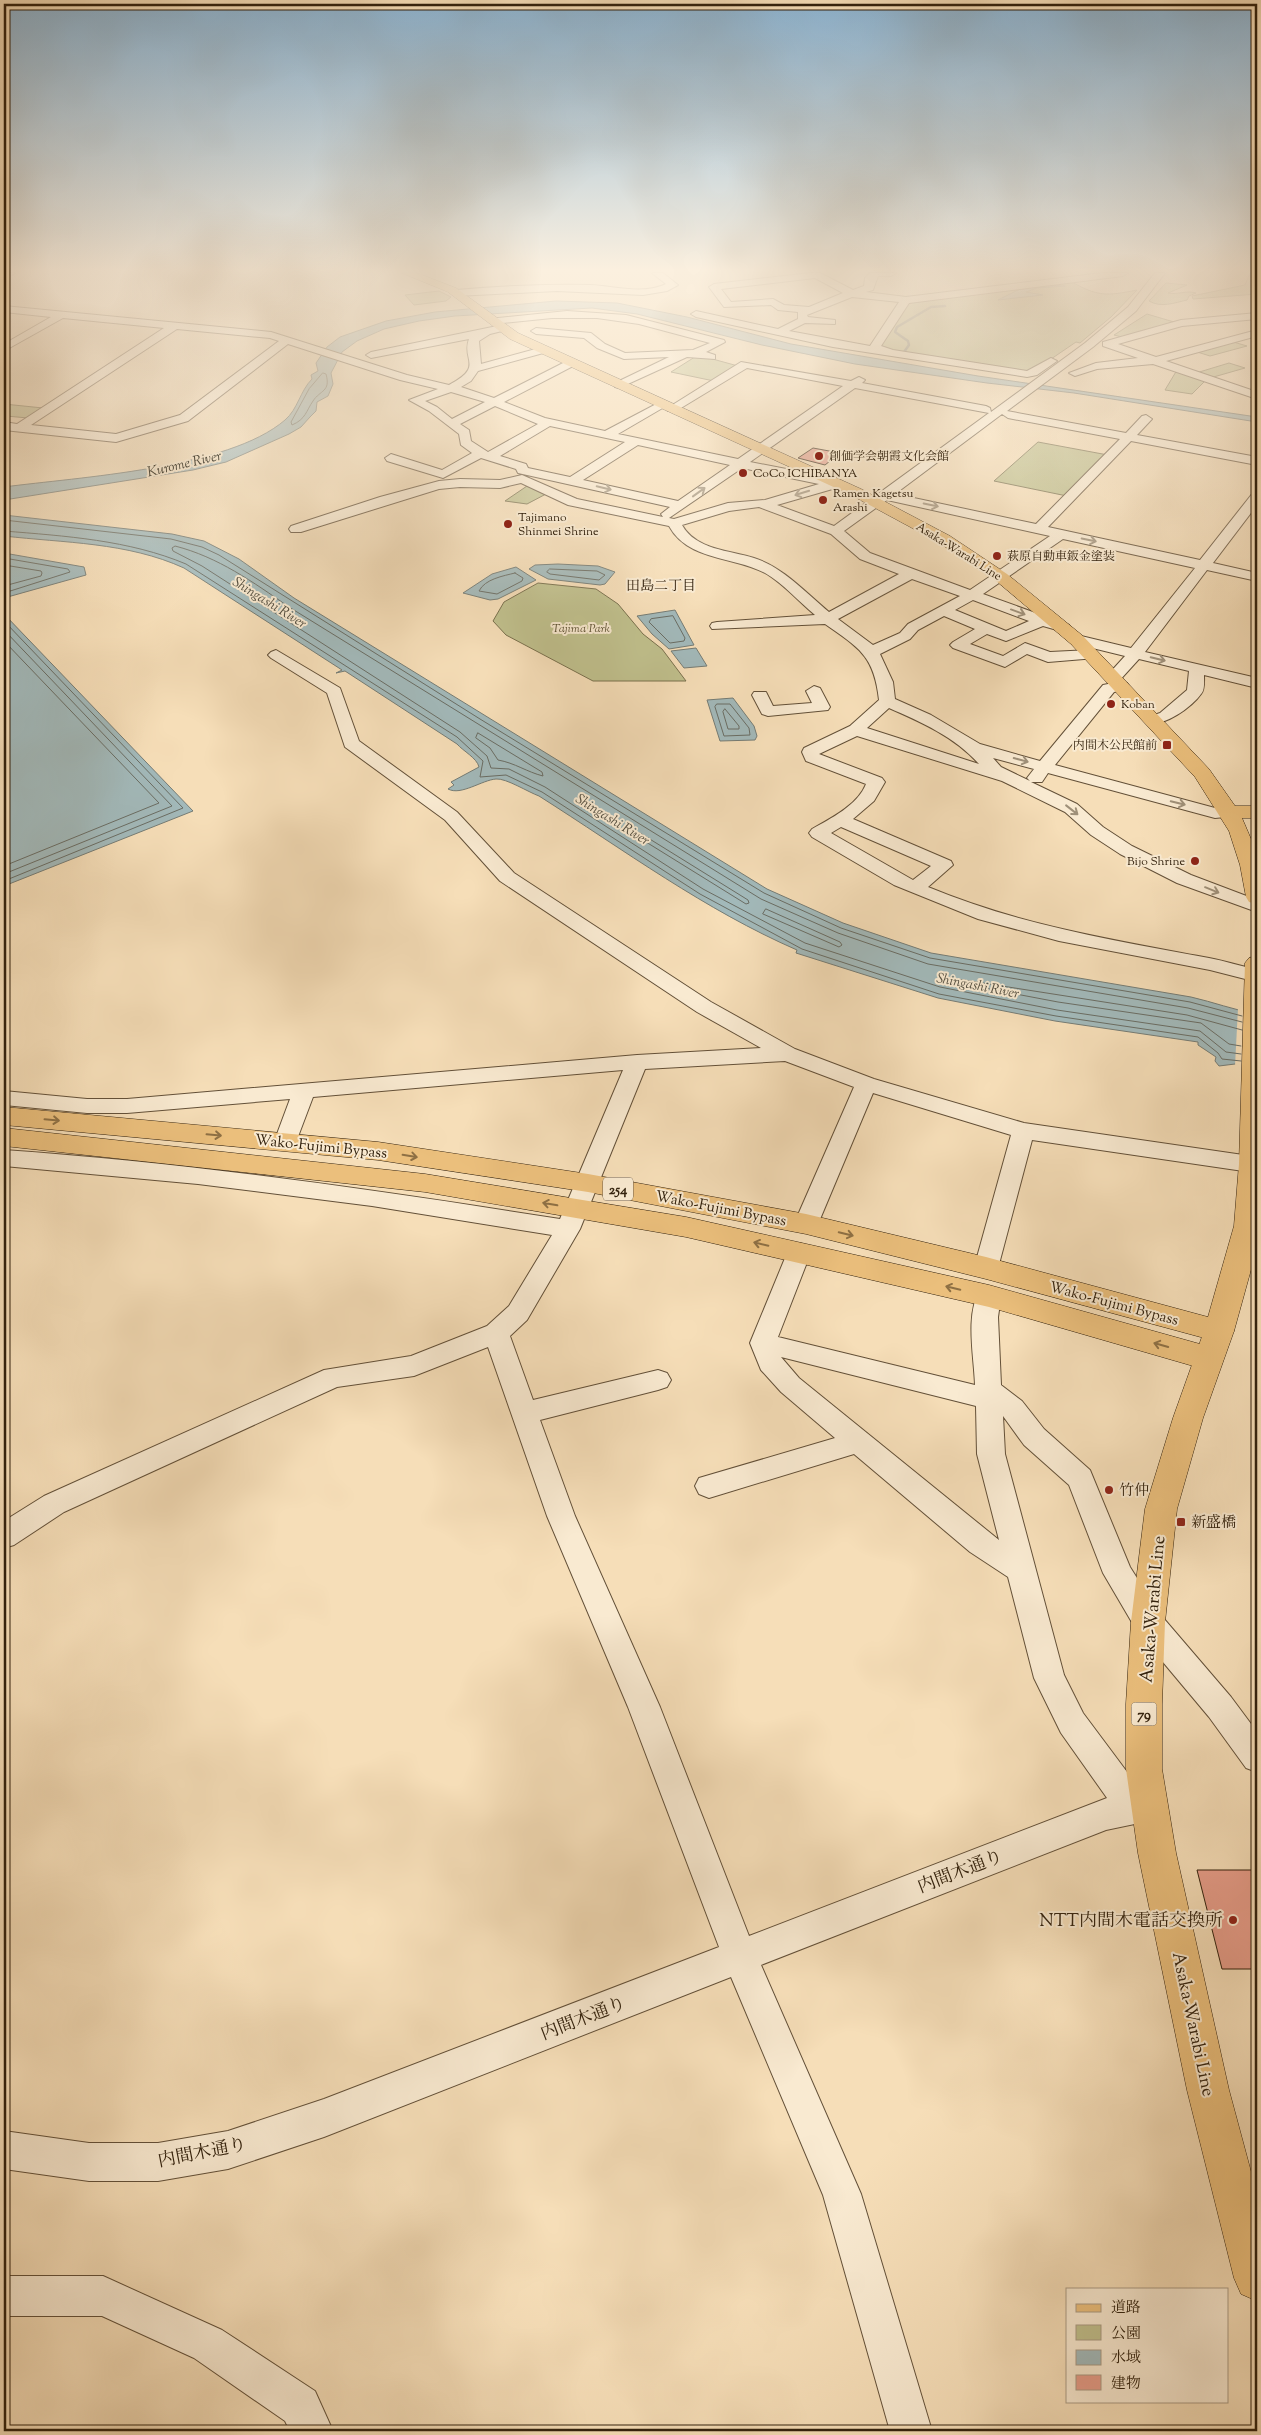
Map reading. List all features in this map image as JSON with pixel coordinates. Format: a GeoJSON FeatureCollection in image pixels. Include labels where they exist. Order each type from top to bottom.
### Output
{"type":"FeatureCollection","features":[{"type":"Feature","properties":{"kind":"main road","name":"Asaka-Warabi Line"},"geometry":{"type":"LineString","coordinates":[[623,387],[838,483],[879,498],[1001,577],[1077,640],[1202,773],[1229,812],[1239,831],[1251,865],[1257,897]]}},
{"type":"Feature","properties":{"kind":"main road"},"geometry":{"type":"LineString","coordinates":[[1229,812],[1257,812]]}},
{"type":"Feature","properties":{"kind":"main road","name":"79"},"geometry":{"type":"LineString","coordinates":[[1253,1160],[1257,974]]}},
{"type":"Feature","properties":{"kind":"main road","name":"Wako-Fujimi Bypass"},"geometry":{"type":"LineString","coordinates":[[4,1116],[378,1151],[588,1183],[806,1224],[986,1268],[1213,1345]]}},
{"type":"Feature","properties":{"kind":"main road","name":"Wako-Fujimi Bypass"},"geometry":{"type":"LineString","coordinates":[[4,1137],[424,1183],[572,1219],[686,1226],[989,1296],[1213,1345]]}},
{"type":"Feature","properties":{"kind":"main road","name":"Asaka-Warabi Line"},"geometry":{"type":"LineString","coordinates":[[1253,1160],[1250,1204],[1244,1245],[1188,1418],[1162,1509],[1148,1622],[1144,1704],[1144,1768],[1149,1805],[1208,2090],[1257,2278]]}},
{"type":"Feature","properties":{"kind":"street"},"geometry":{"type":"LineString","coordinates":[[19,428],[82,387]]}},
{"type":"Feature","properties":{"kind":"street"},"geometry":{"type":"LineString","coordinates":[[4,426],[116,438],[184,418],[225,387]]}},
{"type":"Feature","properties":{"kind":"street"},"geometry":{"type":"LineString","coordinates":[[444,387],[494,401],[549,422],[838,483]]}},
{"type":"Feature","properties":{"kind":"street"},"geometry":{"type":"LineString","coordinates":[[451,424],[523,387]]}},
{"type":"Feature","properties":{"kind":"street"},"geometry":{"type":"LineString","coordinates":[[607,435],[703,387]]}},
{"type":"Feature","properties":{"kind":"street"},"geometry":{"type":"LineString","coordinates":[[667,522],[680,506],[738,463],[762,449],[849,387]]}},
{"type":"Feature","properties":{"kind":"street"},"geometry":{"type":"LineString","coordinates":[[866,387],[984,410],[1004,393]]}},
{"type":"Feature","properties":{"kind":"street"},"geometry":{"type":"LineString","coordinates":[[836,531],[1031,387]]}},
{"type":"Feature","properties":{"kind":"street"},"geometry":{"type":"LineString","coordinates":[[1220,387],[1256,398]]}},
{"type":"Feature","properties":{"kind":"street"},"geometry":{"type":"LineString","coordinates":[[450,388],[415,400],[433,409],[464,433],[465,442],[485,455],[522,466],[522,474]]}},
{"type":"Feature","properties":{"kind":"street"},"geometry":{"type":"LineString","coordinates":[[1008,414],[1257,462]]}},
{"type":"Feature","properties":{"kind":"street"},"geometry":{"type":"LineString","coordinates":[[1039,529],[1146,419]]}},
{"type":"Feature","properties":{"kind":"street"},"geometry":{"type":"LineString","coordinates":[[391,458],[443,474],[549,422]]}},
{"type":"Feature","properties":{"kind":"street"},"geometry":{"type":"LineString","coordinates":[[572,481],[636,441]]}},
{"type":"Feature","properties":{"kind":"street"},"geometry":{"type":"LineString","coordinates":[[522,474],[573,502],[667,522],[728,507],[752,503],[766,504],[836,531],[865,556],[910,574],[1064,628]]}},
{"type":"Feature","properties":{"kind":"street"},"geometry":{"type":"LineString","coordinates":[[296,529],[440,484],[490,486],[509,484],[522,474],[572,481],[680,506]]}},
{"type":"Feature","properties":{"kind":"street"},"geometry":{"type":"LineString","coordinates":[[766,504],[838,483]]}},
{"type":"Feature","properties":{"kind":"street"},"geometry":{"type":"LineString","coordinates":[[1029,787],[1072,731],[1109,688],[1117,682],[1118,674],[1257,497]]}},
{"type":"Feature","properties":{"kind":"street"},"geometry":{"type":"LineString","coordinates":[[879,498],[1039,529],[1257,577]]}},
{"type":"Feature","properties":{"kind":"street"},"geometry":{"type":"LineString","coordinates":[[667,522],[681,536],[695,545],[720,555],[761,565],[772,571],[828,619],[871,652],[885,682],[887,701]]}},
{"type":"Feature","properties":{"kind":"street"},"geometry":{"type":"LineString","coordinates":[[871,652],[905,636],[914,627],[1001,577],[1060,534]]}},
{"type":"Feature","properties":{"kind":"street"},"geometry":{"type":"LineString","coordinates":[[717,626],[828,619],[910,574]]}},
{"type":"Feature","properties":{"kind":"street"},"geometry":{"type":"LineString","coordinates":[[942,610],[1006,636],[1041,621]]}},
{"type":"Feature","properties":{"kind":"street"},"geometry":{"type":"LineString","coordinates":[[986,628],[958,645],[1005,662],[1025,648],[1048,657],[1091,655]]}},
{"type":"Feature","properties":{"kind":"street"},"geometry":{"type":"LineString","coordinates":[[1077,640],[1257,683]]}},
{"type":"Feature","properties":{"kind":"street"},"geometry":{"type":"LineString","coordinates":[[276,655],[334,691],[351,743],[451,816],[507,877],[704,1007],[787,1054],[866,1084],[1023,1131],[1253,1160]]}},
{"type":"Feature","properties":{"kind":"street"},"geometry":{"type":"LineString","coordinates":[[1154,720],[1166,716],[1195,692],[1197,668]]}},
{"type":"Feature","properties":{"kind":"street"},"geometry":{"type":"LineString","coordinates":[[760,694],[768,711],[822,707],[814,691]]}},
{"type":"Feature","properties":{"kind":"street"},"geometry":{"type":"LineString","coordinates":[[887,701],[856,730],[810,752],[812,757],[876,782],[874,787],[841,821],[818,833],[878,869],[915,888],[972,910],[1044,933],[1257,974]]}},
{"type":"Feature","properties":{"kind":"street"},"geometry":{"type":"LineString","coordinates":[[887,701],[926,718],[974,748],[1004,776]]}},
{"type":"Feature","properties":{"kind":"street"},"geometry":{"type":"LineString","coordinates":[[856,730],[989,774],[1004,776],[1071,808],[1104,837],[1147,862],[1234,899],[1257,906]]}},
{"type":"Feature","properties":{"kind":"street"},"geometry":{"type":"LineString","coordinates":[[974,748],[1215,813],[1229,812]]}},
{"type":"Feature","properties":{"kind":"street"},"geometry":{"type":"LineString","coordinates":[[841,821],[944,865],[915,888]]}},
{"type":"Feature","properties":{"kind":"street"},"geometry":{"type":"LineString","coordinates":[[4,1098],[105,1106],[637,1062],[787,1054]]}},
{"type":"Feature","properties":{"kind":"street"},"geometry":{"type":"LineString","coordinates":[[4,1536],[54,1504],[333,1377],[414,1366],[496,1334],[518,1313],[572,1219],[637,1062]]}},
{"type":"Feature","properties":{"kind":"street"},"geometry":{"type":"LineString","coordinates":[[806,1224],[866,1084]]}},
{"type":"Feature","properties":{"kind":"street"},"geometry":{"type":"LineString","coordinates":[[285,1142],[305,1089]]}},
{"type":"Feature","properties":{"kind":"street"},"geometry":{"type":"LineString","coordinates":[[986,1268],[1023,1131]]}},
{"type":"Feature","properties":{"kind":"street"},"geometry":{"type":"LineString","coordinates":[[4,1158],[198,1176],[372,1198],[572,1219]]}},
{"type":"Feature","properties":{"kind":"street"},"geometry":{"type":"LineString","coordinates":[[798,1252],[763,1343],[770,1363],[790,1385],[980,1544],[1021,1570]]}},
{"type":"Feature","properties":{"kind":"street"},"geometry":{"type":"LineString","coordinates":[[989,1296],[985,1317],[991,1454],[1044,1662],[1065,1712],[1119,1787],[1149,1805]]}},
{"type":"Feature","properties":{"kind":"street"},"geometry":{"type":"LineString","coordinates":[[496,1334],[561,1516],[644,1707],[740,1957],[842,2194],[911,2431]]}},
{"type":"Feature","properties":{"kind":"street"},"geometry":{"type":"LineString","coordinates":[[763,1343],[989,1394],[1013,1409],[1034,1437],[1080,1478],[1118,1573],[1148,1622],[1220,1707],[1257,1756]]}},
{"type":"Feature","properties":{"kind":"street"},"geometry":{"type":"LineString","coordinates":[[525,1414],[658,1380]]}},
{"type":"Feature","properties":{"kind":"street"},"geometry":{"type":"LineString","coordinates":[[709,1486],[859,1442]]}},
{"type":"Feature","properties":{"kind":"street","name":"内間木通り"},"geometry":{"type":"LineString","coordinates":[[4,2150],[89,2162],[158,2162],[228,2150],[324,2118],[1106,1814],[1149,1805]]}},
{"type":"Feature","properties":{"kind":"street"},"geometry":{"type":"LineString","coordinates":[[4,2296],[103,2296],[208,2344],[300,2406],[312,2431]]}},
{"type":"Feature","properties":{"kind":"green space"},"geometry":{"type":"Polygon","coordinates":[[[1167,387],[1199,387],[1192,394],[1165,390],[1167,387]]]}},
{"type":"Feature","properties":{"kind":"green space"},"geometry":{"type":"Polygon","coordinates":[[[4,404],[43,408],[28,418],[6,416],[4,418],[4,404]]]}},
{"type":"Feature","properties":{"kind":"green space"},"geometry":{"type":"Polygon","coordinates":[[[1038,442],[1108,455],[1067,496],[994,481],[1038,442]]]}},
{"type":"Feature","properties":{"kind":"green space"},"geometry":{"type":"Polygon","coordinates":[[[527,486],[546,494],[527,504],[505,501],[527,486]]]}},
{"type":"Feature","properties":{"kind":"green space","name":"Tajima Park"},"geometry":{"type":"Polygon","coordinates":[[[538,583],[596,589],[618,604],[643,634],[662,649],[686,681],[593,681],[506,635],[493,621],[504,602],[538,583]]]}},
{"type":"Feature","properties":{"kind":"water","name":"Kurome River"},"geometry":{"type":"Polygon","coordinates":[[[306,387],[332,387],[328,396],[317,402],[316,411],[301,427],[226,462],[193,470],[4,500],[4,487],[151,468],[228,450],[260,437],[285,420],[306,387]]]}},
{"type":"Feature","properties":{"kind":"water"},"geometry":{"type":"Polygon","coordinates":[[[1019,387],[1050,387],[1257,417],[1257,422],[1074,393],[1019,387]]]}},
{"type":"Feature","properties":{"kind":"water","name":"Shingashi River"},"geometry":{"type":"Polygon","coordinates":[[[4,515],[172,534],[204,541],[239,559],[294,598],[767,889],[843,923],[931,953],[1191,997],[1257,1014],[1257,1072],[1235,1064],[1219,1066],[1215,1061],[1216,1057],[1198,1045],[1198,1042],[1055,1021],[938,998],[796,953],[797,950],[730,917],[697,898],[539,796],[500,779],[490,780],[459,791],[448,789],[454,785],[451,782],[479,767],[473,758],[457,744],[345,671],[336,673],[342,670],[184,568],[162,559],[118,548],[4,536],[4,515]]]}},
{"type":"Feature","properties":{"kind":"water"},"geometry":{"type":"Polygon","coordinates":[[[4,553],[84,567],[86,575],[4,598],[4,553]]]}},
{"type":"Feature","properties":{"kind":"water"},"geometry":{"type":"Polygon","coordinates":[[[535,565],[598,566],[615,572],[605,584],[600,585],[548,579],[529,569],[535,565]]]}},
{"type":"Feature","properties":{"kind":"water"},"geometry":{"type":"Polygon","coordinates":[[[516,567],[536,580],[498,599],[490,600],[463,593],[492,574],[516,567]]]}},
{"type":"Feature","properties":{"kind":"water"},"geometry":{"type":"Polygon","coordinates":[[[675,610],[694,645],[669,649],[652,634],[637,616],[675,610]]]}},
{"type":"Feature","properties":{"kind":"water"},"geometry":{"type":"Polygon","coordinates":[[[4,614],[193,811],[4,886],[4,614]]]}},
{"type":"Feature","properties":{"kind":"water"},"geometry":{"type":"Polygon","coordinates":[[[696,648],[707,666],[684,668],[671,651],[696,648]]]}},
{"type":"Feature","properties":{"kind":"water"},"geometry":{"type":"Polygon","coordinates":[[[733,698],[754,726],[757,736],[755,740],[720,741],[707,700],[733,698]]]}},
{"type":"Feature","properties":{"kind":"pier"},"geometry":{"type":"Polygon","coordinates":[[[1238,1008],[1257,1011],[1257,1075],[1235,1066],[1238,1008]]]}},
{"type":"Feature","properties":{"kind":"building","name":"創価学会朝霞文化会館"},"geometry":{"type":"Polygon","coordinates":[[[813,448],[840,453],[825,465],[798,458],[813,448]]]}},
{"type":"Feature","properties":{"kind":"building","name":"NTT内間木電話交換所"},"geometry":{"type":"Polygon","coordinates":[[[1197,1870],[1257,1870],[1257,1969],[1222,1969],[1197,1870]]]}},
{"type":"Feature","properties":{"kind":"place","name":"創価学会朝霞文化会館"},"geometry":{"type":"Point","coordinates":[819,456]}},
{"type":"Feature","properties":{"kind":"place","name":"CoCo ICHIBANYA"},"geometry":{"type":"Point","coordinates":[743,473]}},
{"type":"Feature","properties":{"kind":"place","name":"Ramen Kagetsu Arashi"},"geometry":{"type":"Point","coordinates":[823,500]}},
{"type":"Feature","properties":{"kind":"place","name":"Tajimano Shinmei Shrine"},"geometry":{"type":"Point","coordinates":[508,524]}},
{"type":"Feature","properties":{"kind":"place","name":"萩原自動車鈑金塗装"},"geometry":{"type":"Point","coordinates":[997,556]}},
{"type":"Feature","properties":{"kind":"place","name":"Koban"},"geometry":{"type":"Point","coordinates":[1111,704]}},
{"type":"Feature","properties":{"kind":"place","name":"内間木公民館前"},"geometry":{"type":"Point","coordinates":[1167,745]}},
{"type":"Feature","properties":{"kind":"place","name":"Bijo Shrine"},"geometry":{"type":"Point","coordinates":[1195,861]}},
{"type":"Feature","properties":{"kind":"place","name":"竹仲"},"geometry":{"type":"Point","coordinates":[1109,1490]}},
{"type":"Feature","properties":{"kind":"place","name":"新盛橋"},"geometry":{"type":"Point","coordinates":[1181,1522]}},
{"type":"Feature","properties":{"kind":"place","name":"NTT内間木電話交換所"},"geometry":{"type":"Point","coordinates":[1233,1920]}},
{"type":"Feature","properties":{"kind":"district","name":"田島二丁目"},"geometry":{"type":"Point","coordinates":[661,585]}}]}
